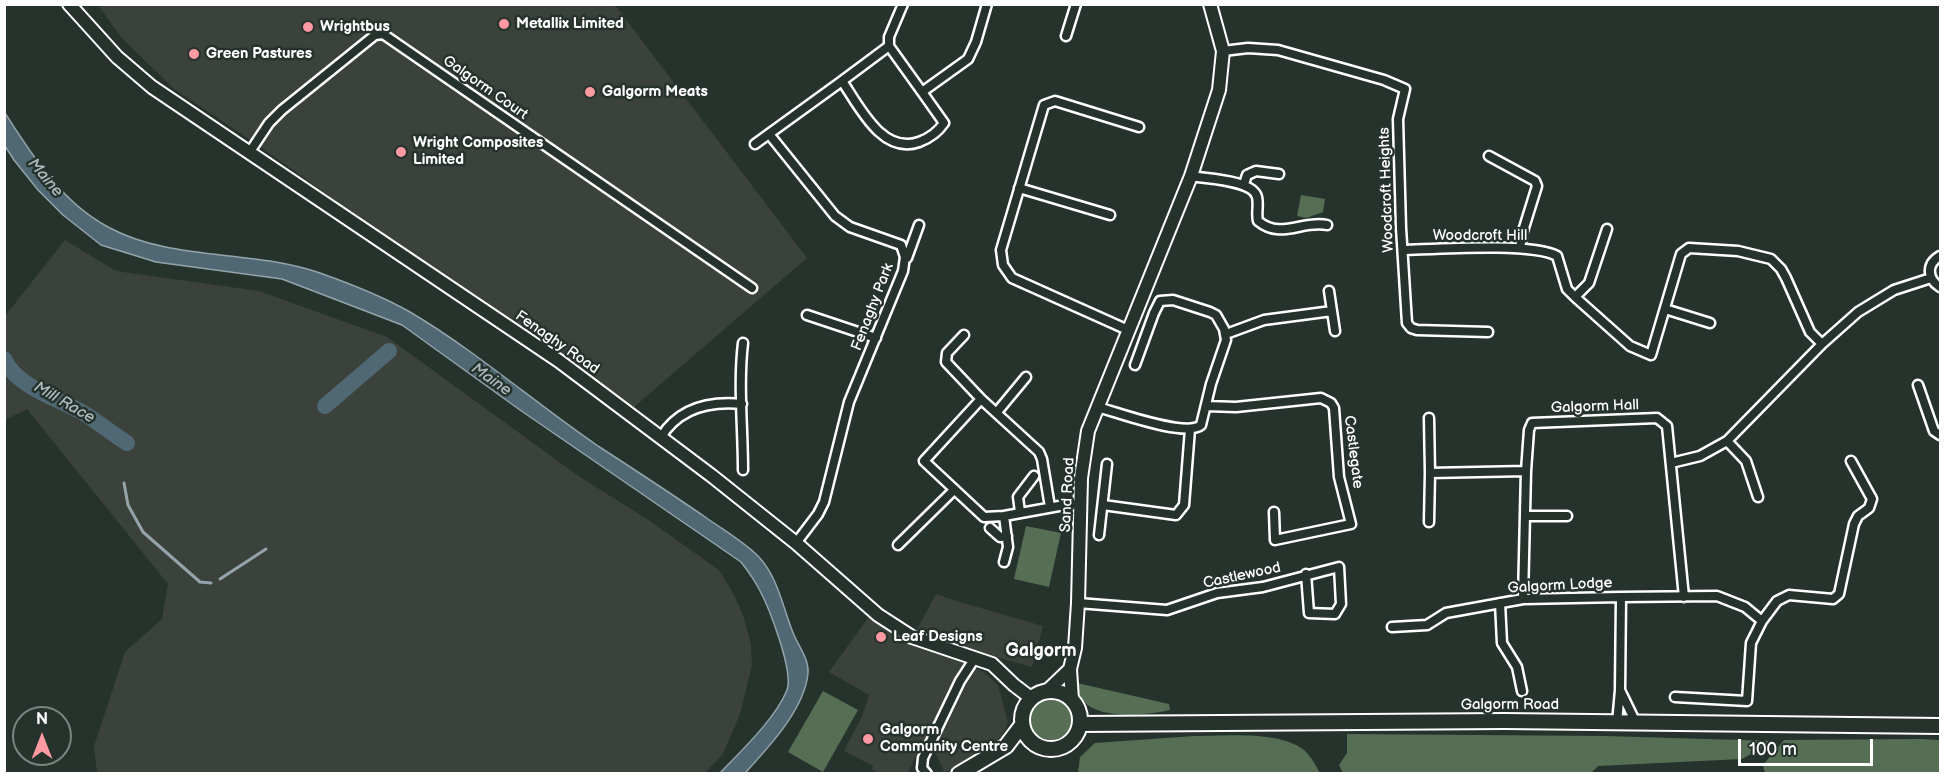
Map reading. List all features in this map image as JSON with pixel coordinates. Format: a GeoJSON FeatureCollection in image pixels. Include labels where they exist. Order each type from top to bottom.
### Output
{"type":"FeatureCollection","features":[{"type":"Feature","properties":{"kind":"main road"},"geometry":{"type":"LineString","coordinates":[[1006,746],[1056,749],[1072,740],[1080,724],[1077,706],[1064,694],[1047,691],[1031,698],[1022,712],[1022,725],[1026,736],[1039,747]]}},
{"type":"Feature","properties":{"kind":"main road","name":"Galgorm Road"},"geometry":{"type":"LineString","coordinates":[[1080,724],[1504,721],[1602,723],[1617,717],[1635,723],[1941,726]]}},
{"type":"Feature","properties":{"kind":"main road"},"geometry":{"type":"LineString","coordinates":[[959,774],[1006,746],[1022,725]]}},
{"type":"Feature","properties":{"kind":"street","name":"Fenaghy Road"},"geometry":{"type":"LineString","coordinates":[[69,4],[117,57],[152,87],[559,362],[661,437],[796,543],[878,615],[912,637],[992,664],[1031,698]]}},
{"type":"Feature","properties":{"kind":"street"},"geometry":{"type":"LineString","coordinates":[[842,81],[879,133],[891,141],[902,145],[912,145],[932,136],[944,123],[889,46],[890,37],[903,4]]}},
{"type":"Feature","properties":{"kind":"street"},"geometry":{"type":"LineString","coordinates":[[922,92],[968,58],[976,42],[987,4]]}},
{"type":"Feature","properties":{"kind":"street"},"geometry":{"type":"LineString","coordinates":[[1066,36],[1076,4]]}},
{"type":"Feature","properties":{"kind":"street","name":"Sand Road"},"geometry":{"type":"LineString","coordinates":[[1072,700],[1070,669],[1075,648],[1082,478],[1088,431],[1191,176],[1219,90],[1223,51],[1210,4]]}},
{"type":"Feature","properties":{"kind":"street","name":"Galgorm Court"},"geometry":{"type":"LineString","coordinates":[[249,153],[269,123],[282,110],[375,35],[383,34],[752,288]]}},
{"type":"Feature","properties":{"kind":"street"},"geometry":{"type":"LineString","coordinates":[[754,144],[889,46]]}},
{"type":"Feature","properties":{"kind":"street","name":"Woodcroft Heights"},"geometry":{"type":"LineString","coordinates":[[1223,51],[1248,48],[1278,50],[1384,80],[1405,89],[1398,119],[1407,323],[1411,328],[1417,330],[1488,332]]}},
{"type":"Feature","properties":{"kind":"street"},"geometry":{"type":"LineString","coordinates":[[1128,330],[1012,278],[1003,265],[1001,250],[1044,105],[1055,101],[1139,127]]}},
{"type":"Feature","properties":{"kind":"street","name":"Fenaghy Park"},"geometry":{"type":"LineString","coordinates":[[769,134],[835,216],[850,227],[901,245],[906,257],[903,270],[849,402],[824,502],[818,514],[796,543]]}},
{"type":"Feature","properties":{"kind":"street"},"geometry":{"type":"LineString","coordinates":[[1489,156],[1535,181],[1537,186],[1523,231],[1521,248]]}},
{"type":"Feature","properties":{"kind":"street"},"geometry":{"type":"LineString","coordinates":[[1244,184],[1247,175],[1253,171],[1279,174]]}},
{"type":"Feature","properties":{"kind":"street"},"geometry":{"type":"LineString","coordinates":[[1191,176],[1244,184],[1254,190],[1257,197],[1258,221],[1266,228],[1288,230],[1312,223],[1327,225]]}},
{"type":"Feature","properties":{"kind":"street"},"geometry":{"type":"LineString","coordinates":[[1018,188],[1110,214]]}},
{"type":"Feature","properties":{"kind":"street"},"geometry":{"type":"LineString","coordinates":[[903,270],[919,225]]}},
{"type":"Feature","properties":{"kind":"street"},"geometry":{"type":"LineString","coordinates":[[1575,297],[1588,283],[1606,229]]}},
{"type":"Feature","properties":{"kind":"street","name":"Woodcroft Hill"},"geometry":{"type":"LineString","coordinates":[[1403,250],[1521,248],[1550,252],[1557,256],[1568,289],[1575,297],[1630,346],[1651,355],[1665,309]]}},
{"type":"Feature","properties":{"kind":"street"},"geometry":{"type":"LineString","coordinates":[[1710,323],[1665,309],[1682,254],[1689,248],[1738,251],[1771,259],[1780,269],[1810,332],[1822,344]]}},
{"type":"Feature","properties":{"kind":"street"},"geometry":{"type":"LineString","coordinates":[[1941,256],[1932,262],[1929,273],[1941,287]]}},
{"type":"Feature","properties":{"kind":"street"},"geometry":{"type":"LineString","coordinates":[[1671,464],[1700,456],[1727,441],[1822,344],[1858,312],[1893,290],[1931,278]]}},
{"type":"Feature","properties":{"kind":"street"},"geometry":{"type":"LineString","coordinates":[[1329,291],[1335,331]]}},
{"type":"Feature","properties":{"kind":"street"},"geometry":{"type":"LineString","coordinates":[[1097,407],[1152,423],[1197,428],[1201,425],[1226,334],[1216,315],[1165,299],[1157,305],[1135,365]]}},
{"type":"Feature","properties":{"kind":"street"},"geometry":{"type":"LineString","coordinates":[[1226,334],[1264,320],[1332,311]]}},
{"type":"Feature","properties":{"kind":"street"},"geometry":{"type":"LineString","coordinates":[[807,315],[876,338]]}},
{"type":"Feature","properties":{"kind":"street"},"geometry":{"type":"LineString","coordinates":[[964,335],[947,353],[946,362],[981,399],[1039,452],[1050,507]]}},
{"type":"Feature","properties":{"kind":"street"},"geometry":{"type":"LineString","coordinates":[[743,343],[740,370],[743,470]]}},
{"type":"Feature","properties":{"kind":"street"},"geometry":{"type":"LineString","coordinates":[[997,412],[1026,377]]}},
{"type":"Feature","properties":{"kind":"street"},"geometry":{"type":"LineString","coordinates":[[1918,385],[1934,432],[1941,435]]}},
{"type":"Feature","properties":{"kind":"street","name":"Castlegate"},"geometry":{"type":"LineString","coordinates":[[1206,406],[1236,408],[1321,398],[1331,403],[1334,408],[1339,477],[1351,524],[1275,540],[1274,512]]}},
{"type":"Feature","properties":{"kind":"street"},"geometry":{"type":"LineString","coordinates":[[981,399],[924,461],[984,517],[1004,516],[1050,507],[1081,505]]}},
{"type":"Feature","properties":{"kind":"street"},"geometry":{"type":"LineString","coordinates":[[661,437],[667,427],[691,409],[720,402],[742,404]]}},
{"type":"Feature","properties":{"kind":"street"},"geometry":{"type":"LineString","coordinates":[[1429,418],[1429,522]]}},
{"type":"Feature","properties":{"kind":"street","name":"Galgorm Hall"},"geometry":{"type":"LineString","coordinates":[[1523,599],[1526,471],[1529,430],[1532,423],[1657,418],[1667,426],[1684,597]]}},
{"type":"Feature","properties":{"kind":"street"},"geometry":{"type":"LineString","coordinates":[[1103,505],[1176,515],[1184,505],[1190,429]]}},
{"type":"Feature","properties":{"kind":"street"},"geometry":{"type":"LineString","coordinates":[[1727,441],[1746,461],[1758,497]]}},
{"type":"Feature","properties":{"kind":"street"},"geometry":{"type":"LineString","coordinates":[[1675,697],[1747,700],[1752,643],[1762,621],[1777,601],[1789,595],[1833,599],[1839,594],[1854,524],[1858,516],[1869,508],[1872,499],[1851,461]]}},
{"type":"Feature","properties":{"kind":"street"},"geometry":{"type":"LineString","coordinates":[[1099,535],[1107,464]]}},
{"type":"Feature","properties":{"kind":"street"},"geometry":{"type":"LineString","coordinates":[[1430,473],[1526,471]]}},
{"type":"Feature","properties":{"kind":"street"},"geometry":{"type":"LineString","coordinates":[[1020,512],[1018,497],[1034,476]]}},
{"type":"Feature","properties":{"kind":"street"},"geometry":{"type":"LineString","coordinates":[[898,545],[954,490]]}},
{"type":"Feature","properties":{"kind":"street"},"geometry":{"type":"LineString","coordinates":[[1004,516],[1008,547],[1004,562]]}},
{"type":"Feature","properties":{"kind":"street"},"geometry":{"type":"LineString","coordinates":[[1526,516],[1567,516]]}},
{"type":"Feature","properties":{"kind":"street"},"geometry":{"type":"LineString","coordinates":[[990,528],[1000,537],[1007,536]]}},
{"type":"Feature","properties":{"kind":"street","name":"Castlewood"},"geometry":{"type":"LineString","coordinates":[[1078,603],[1167,610],[1217,593],[1263,587],[1306,574],[1339,567],[1341,604],[1335,614],[1310,613],[1306,574]]}},
{"type":"Feature","properties":{"kind":"street","name":"Galgorm Lodge"},"geometry":{"type":"LineString","coordinates":[[1392,627],[1427,626],[1446,613],[1523,599],[1621,597],[1717,596],[1745,607],[1762,621]]}},
{"type":"Feature","properties":{"kind":"street","name":"Galgorm Lodge"},"geometry":{"type":"LineString","coordinates":[[1617,717],[1620,690],[1621,597]]}},
{"type":"Feature","properties":{"kind":"street","name":"Galgorm Lodge"},"geometry":{"type":"LineString","coordinates":[[1500,603],[1502,643],[1517,667],[1522,691]]}},
{"type":"Feature","properties":{"kind":"street"},"geometry":{"type":"LineString","coordinates":[[927,774],[922,768],[923,758],[960,681],[975,658]]}},
{"type":"Feature","properties":{"kind":"street"},"geometry":{"type":"LineString","coordinates":[[1047,691],[1070,669]]}},
{"type":"Feature","properties":{"kind":"street","name":"Galgorm Lodge"},"geometry":{"type":"LineString","coordinates":[[1620,690],[1635,723]]}},
{"type":"Feature","properties":{"kind":"shaded area"},"geometry":{"type":"Polygon","coordinates":[[[98,5],[615,5],[807,258],[634,407],[480,304],[258,145],[174,89],[121,37],[98,5]]]}},
{"type":"Feature","properties":{"kind":"shaded area"},"geometry":{"type":"Polygon","coordinates":[[[65,240],[116,271],[259,291],[387,337],[580,477],[650,521],[719,570],[743,615],[751,644],[752,665],[740,714],[723,754],[704,774],[97,773],[94,746],[125,652],[162,619],[168,584],[27,409],[5,420],[5,316],[65,240]]]}},
{"type":"Feature","properties":{"kind":"shaded area"},"geometry":{"type":"Polygon","coordinates":[[[936,594],[1043,626],[1032,667],[995,657],[917,629],[936,594]]]}},
{"type":"Feature","properties":{"kind":"shaded area"},"geometry":{"type":"Polygon","coordinates":[[[870,615],[907,643],[958,660],[984,672],[998,685],[1008,722],[1002,736],[945,773],[936,754],[920,747],[908,773],[878,773],[872,770],[873,766],[844,751],[863,714],[869,695],[829,672],[870,615]]]}},
{"type":"Feature","properties":{"kind":"green space"},"geometry":{"type":"Polygon","coordinates":[[[1301,195],[1325,199],[1323,212],[1306,218],[1297,216],[1301,195]]]}},
{"type":"Feature","properties":{"kind":"green space"},"geometry":{"type":"Polygon","coordinates":[[[1026,526],[1061,533],[1049,587],[1014,579],[1026,526]]]}},
{"type":"Feature","properties":{"kind":"green space"},"geometry":{"type":"Polygon","coordinates":[[[1077,683],[1169,704],[1170,710],[1137,714],[1112,714],[1101,711],[1083,701],[1077,683]]]}},
{"type":"Feature","properties":{"kind":"green space"},"geometry":{"type":"Polygon","coordinates":[[[823,691],[858,710],[823,772],[788,752],[823,691]]]}},
{"type":"Feature","properties":{"kind":"green space"},"geometry":{"type":"Polygon","coordinates":[[[1051,696],[1060,697],[1067,702],[1072,709],[1072,727],[1067,734],[1060,739],[1051,740],[1042,739],[1035,734],[1030,727],[1029,718],[1030,709],[1035,702],[1042,697],[1051,696]]]}},
{"type":"Feature","properties":{"kind":"green space"},"geometry":{"type":"Polygon","coordinates":[[[1347,734],[1605,736],[1775,741],[1742,759],[1598,766],[1591,773],[1343,773],[1339,765],[1347,753],[1347,734]]]}},
{"type":"Feature","properties":{"kind":"green space"},"geometry":{"type":"Polygon","coordinates":[[[1236,735],[1280,739],[1304,750],[1320,773],[1078,773],[1080,757],[1095,743],[1236,735]]]}},
{"type":"Feature","properties":{"kind":"green space"},"geometry":{"type":"Polygon","coordinates":[[[1784,740],[1940,740],[1940,773],[1765,773],[1763,765],[1784,740]]]}},
{"type":"Feature","properties":{"kind":"water","name":"Maine"},"geometry":{"type":"Polygon","coordinates":[[[5,113],[49,177],[76,205],[108,227],[159,246],[294,266],[343,281],[388,301],[410,312],[458,343],[598,446],[747,546],[759,557],[771,575],[808,668],[800,700],[774,740],[745,773],[720,773],[775,712],[787,690],[788,681],[784,655],[769,610],[755,582],[741,562],[520,410],[402,325],[282,279],[156,262],[101,245],[63,215],[38,190],[14,160],[5,146],[5,113]]]}},
{"type":"Feature","properties":{"kind":"waterway","name":"Mill Race"},"geometry":{"type":"LineString","coordinates":[[325,406],[389,351]]}},
{"type":"Feature","properties":{"kind":"waterway","name":"Mill Race"},"geometry":{"type":"LineString","coordinates":[[4,359],[10,369],[28,385],[85,414],[127,443]]}},
{"type":"Feature","properties":{"kind":"waterway"},"geometry":{"type":"LineString","coordinates":[[124,483],[128,505],[143,532],[200,582],[211,583]]}},
{"type":"Feature","properties":{"kind":"waterway"},"geometry":{"type":"LineString","coordinates":[[220,579],[266,549]]}},
{"type":"Feature","properties":{"kind":"place","name":"Metallix Limited"},"geometry":{"type":"Point","coordinates":[504,24]}},
{"type":"Feature","properties":{"kind":"place","name":"Wrightbus"},"geometry":{"type":"Point","coordinates":[308,27]}},
{"type":"Feature","properties":{"kind":"place","name":"Green Pastures"},"geometry":{"type":"Point","coordinates":[194,54]}},
{"type":"Feature","properties":{"kind":"place","name":"Galgorm Meats"},"geometry":{"type":"Point","coordinates":[590,92]}},
{"type":"Feature","properties":{"kind":"place","name":"Wright Composites Limited"},"geometry":{"type":"Point","coordinates":[401,152]}},
{"type":"Feature","properties":{"kind":"place","name":"Leaf Designs"},"geometry":{"type":"Point","coordinates":[881,637]}},
{"type":"Feature","properties":{"kind":"place","name":"Galgorm Community Centre"},"geometry":{"type":"Point","coordinates":[868,739]}},
{"type":"Feature","properties":{"kind":"district","name":"Galgorm"},"geometry":{"type":"Point","coordinates":[1041,651]}}]}
